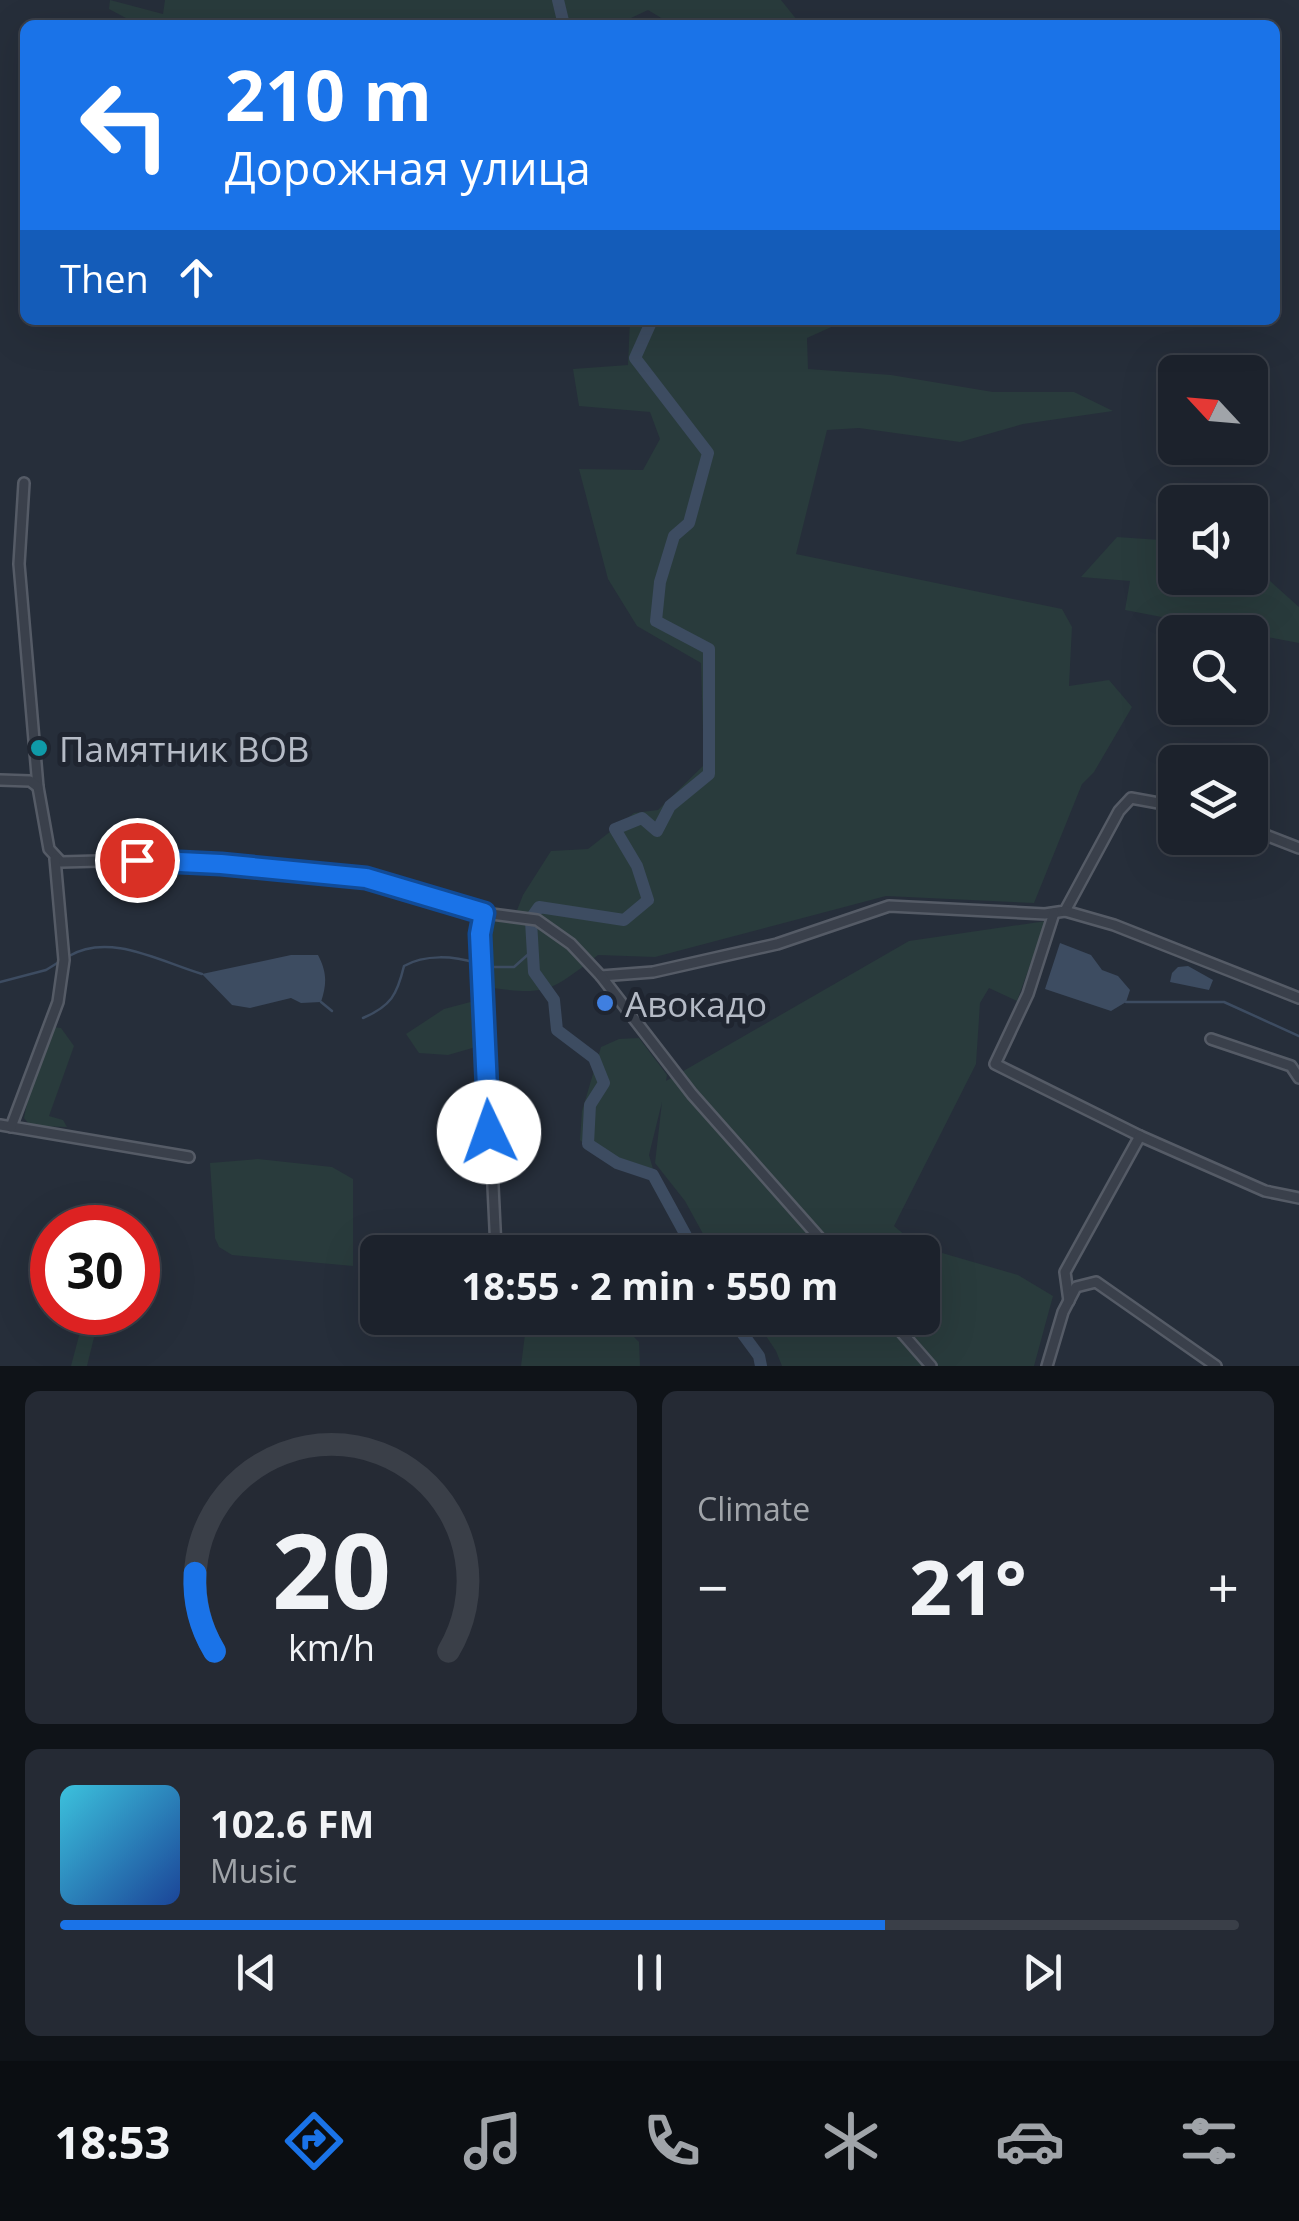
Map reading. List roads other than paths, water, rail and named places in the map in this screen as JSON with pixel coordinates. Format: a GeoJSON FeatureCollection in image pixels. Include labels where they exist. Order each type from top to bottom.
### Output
{"type":"FeatureCollection","features":[{"type":"Feature","properties":{"kind":"street"},"geometry":{"type":"LineString","coordinates":[[24,484],[19,564],[38,788],[49,849],[56,859],[221,864],[366,878],[484,913],[532,919],[572,944],[601,976],[692,1094],[817,1235]]}},
{"type":"Feature","properties":{"kind":"street"},"geometry":{"type":"LineString","coordinates":[[0,780],[30,781],[38,788]]}},
{"type":"Feature","properties":{"kind":"street"},"geometry":{"type":"LineString","coordinates":[[1158,803],[1131,798],[1119,811],[1060,912],[996,1064],[1140,1136],[1265,1191],[1299,1198]]}},
{"type":"Feature","properties":{"kind":"street"},"geometry":{"type":"LineString","coordinates":[[1268,836],[1299,848]]}},
{"type":"Feature","properties":{"kind":"street"},"geometry":{"type":"LineString","coordinates":[[56,859],[64,960],[58,1002],[6,1126],[188,1156]]}},
{"type":"Feature","properties":{"kind":"street"},"geometry":{"type":"LineString","coordinates":[[601,976],[654,972],[777,944],[889,906],[1060,912],[1114,924],[1299,998]]}},
{"type":"Feature","properties":{"kind":"street"},"geometry":{"type":"LineString","coordinates":[[484,913],[480,934],[495,1235]]}},
{"type":"Feature","properties":{"kind":"street"},"geometry":{"type":"LineString","coordinates":[[1211,1039],[1292,1066],[1299,1078]]}},
{"type":"Feature","properties":{"kind":"street"},"geometry":{"type":"LineString","coordinates":[[1069,1301],[1066,1272],[1140,1136]]}},
{"type":"Feature","properties":{"kind":"street"},"geometry":{"type":"LineString","coordinates":[[1046,1366],[1076,1288],[1096,1282],[1216,1366]]}},
{"type":"Feature","properties":{"kind":"street"},"geometry":{"type":"LineString","coordinates":[[904,1335],[931,1366]]}},
{"type":"Feature","properties":{"kind":"water"},"geometry":{"type":"Polygon","coordinates":[[[1060,943],[1091,955],[1102,970],[1118,976],[1130,990],[1126,1002],[1111,1011],[1045,989],[1060,943]]]}},
{"type":"Feature","properties":{"kind":"water"},"geometry":{"type":"Polygon","coordinates":[[[291,955],[318,955],[325,978],[321,1002],[301,1003],[291,998],[250,1008],[232,1005],[202,974],[291,955]]]}},
{"type":"Feature","properties":{"kind":"water"},"geometry":{"type":"Polygon","coordinates":[[[1188,966],[1213,980],[1209,990],[1170,982],[1178,967],[1188,966]]]}},
{"type":"Feature","properties":{"kind":"waterway"},"geometry":{"type":"LineString","coordinates":[[558,0],[563,20]]}},
{"type":"Feature","properties":{"kind":"waterway"},"geometry":{"type":"LineString","coordinates":[[532,917],[539,907],[624,920],[648,900],[637,866],[615,829],[642,818],[657,831],[670,806],[709,774],[709,649],[656,621],[660,582],[674,536],[689,523],[708,453],[635,358],[650,325]]}},
{"type":"Feature","properties":{"kind":"waterway"},"geometry":{"type":"LineString","coordinates":[[531,921],[534,972],[554,1000],[557,1030],[594,1058],[604,1083],[590,1105],[588,1144],[617,1163],[653,1175],[686,1235]]}},
{"type":"Feature","properties":{"kind":"waterway"},"geometry":{"type":"LineString","coordinates":[[69,956],[85,949],[118,948],[202,974]]}},
{"type":"Feature","properties":{"kind":"waterway"},"geometry":{"type":"LineString","coordinates":[[488,967],[514,967],[533,950]]}},
{"type":"Feature","properties":{"kind":"waterway"},"geometry":{"type":"LineString","coordinates":[[363,1018],[391,998],[404,966],[440,957],[476,963]]}},
{"type":"Feature","properties":{"kind":"waterway"},"geometry":{"type":"LineString","coordinates":[[0,982],[46,970],[59,962]]}},
{"type":"Feature","properties":{"kind":"waterway"},"geometry":{"type":"LineString","coordinates":[[321,1002],[332,1011]]}},
{"type":"Feature","properties":{"kind":"waterway"},"geometry":{"type":"LineString","coordinates":[[1126,1002],[1224,1002],[1299,1036]]}},
{"type":"Feature","properties":{"kind":"waterway"},"geometry":{"type":"LineString","coordinates":[[744,1335],[759,1356],[761,1366]]}},
{"type":"Feature","properties":{"kind":"place","name":"Памятник ВОВ"},"geometry":{"type":"Point","coordinates":[39,748]}},
{"type":"Feature","properties":{"kind":"place","name":"Авокадо"},"geometry":{"type":"Point","coordinates":[605,1003]}}]}
